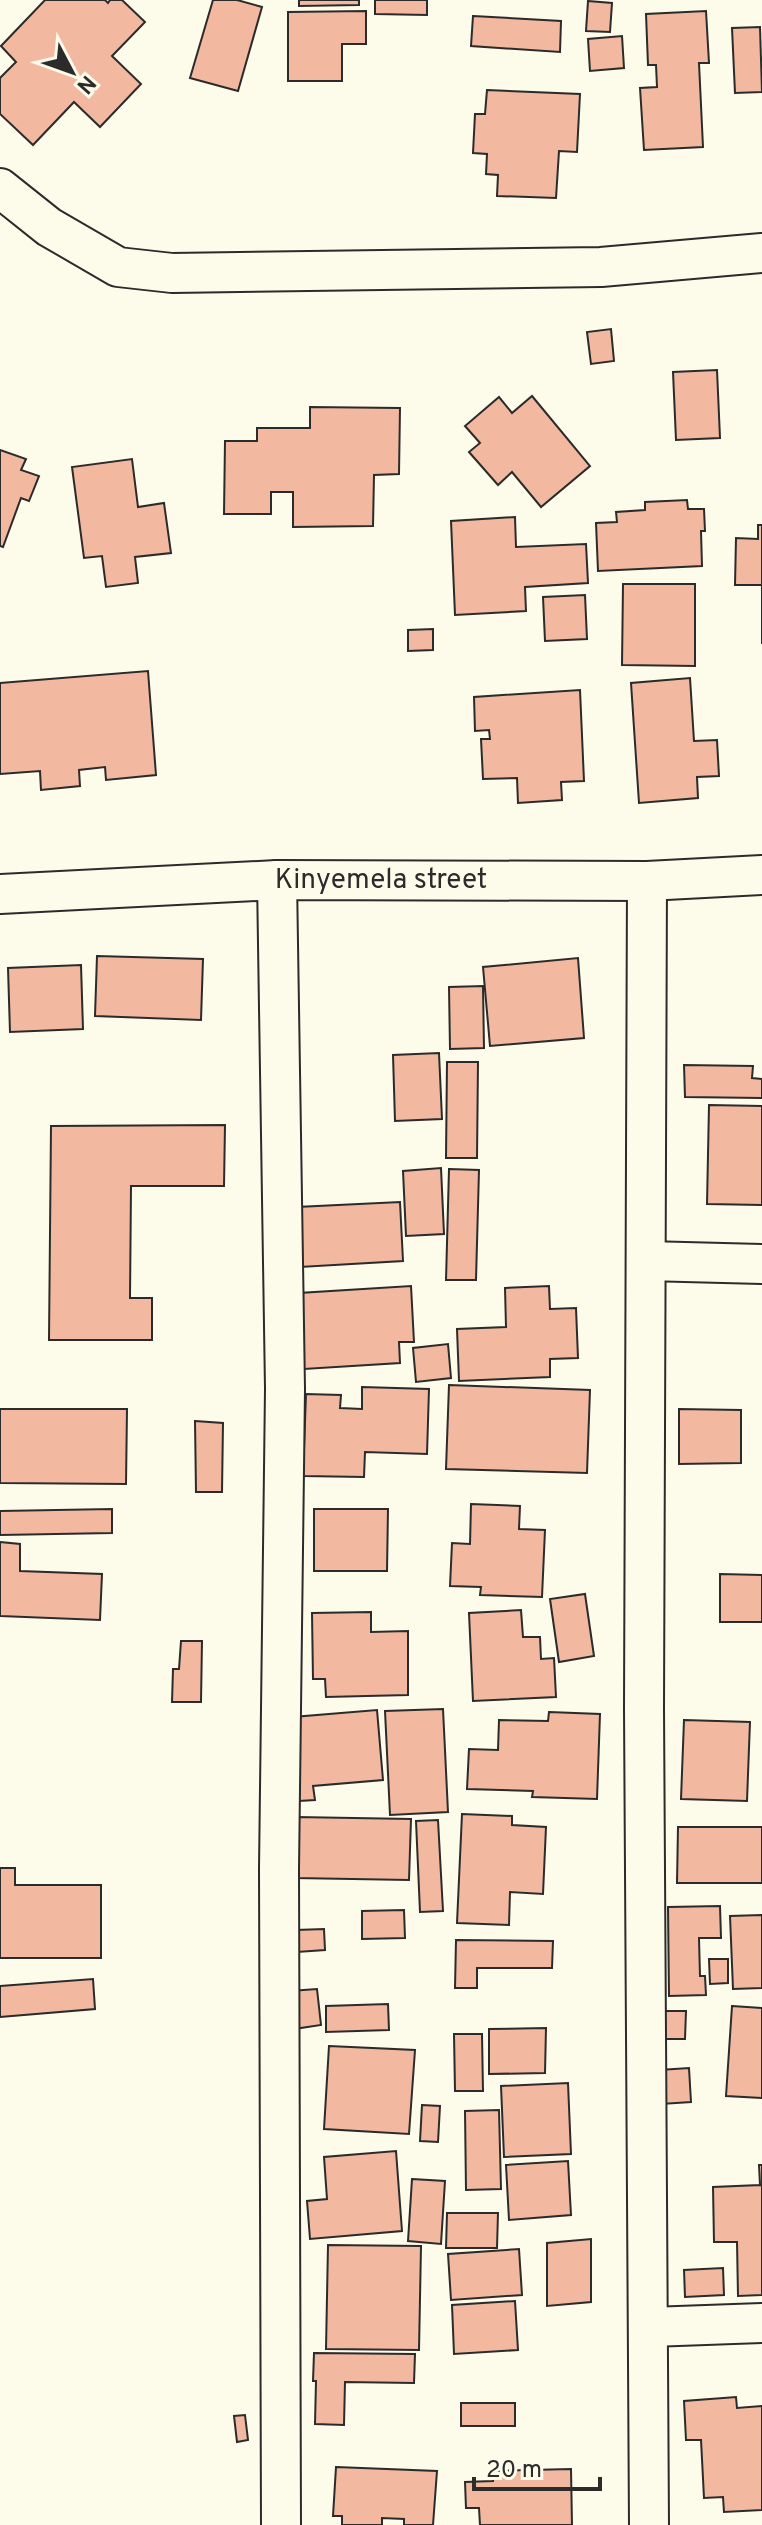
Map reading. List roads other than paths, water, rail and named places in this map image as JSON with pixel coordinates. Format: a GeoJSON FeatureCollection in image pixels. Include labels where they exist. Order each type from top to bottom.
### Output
{"type":"FeatureCollection","features":[{"type":"Feature","properties":{"kind":"street"},"geometry":{"type":"LineString","coordinates":[[0,188],[49,227],[118,267],[172,273],[601,267],[762,253]]}},
{"type":"Feature","properties":{"kind":"street","name":"Kinyemela street"},"geometry":{"type":"LineString","coordinates":[[0,894],[277,880],[647,881],[762,875]]}},
{"type":"Feature","properties":{"kind":"street"},"geometry":{"type":"LineString","coordinates":[[277,880],[285,1389],[279,1869],[281,2525]]}},
{"type":"Feature","properties":{"kind":"street"},"geometry":{"type":"LineString","coordinates":[[647,881],[644,1724],[649,2525]]}},
{"type":"Feature","properties":{"kind":"street"},"geometry":{"type":"LineString","coordinates":[[646,1261],[762,1264]]}},
{"type":"Feature","properties":{"kind":"street"},"geometry":{"type":"LineString","coordinates":[[650,2327],[762,2323]]}}]}
